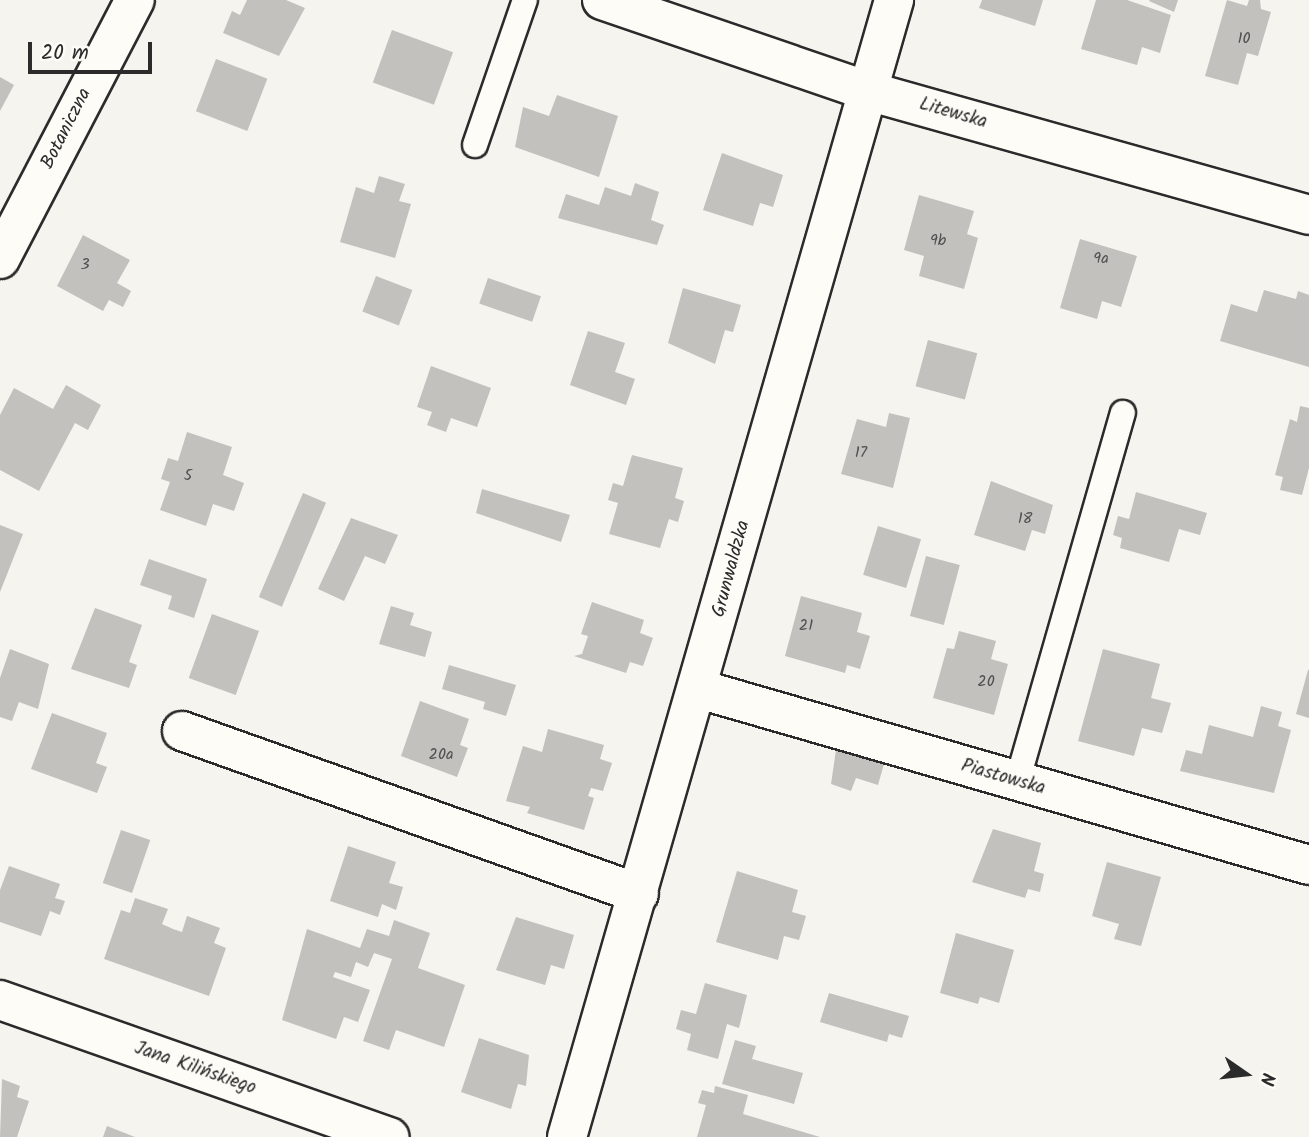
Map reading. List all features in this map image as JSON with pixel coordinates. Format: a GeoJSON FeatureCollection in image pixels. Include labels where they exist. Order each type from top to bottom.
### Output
{"type":"FeatureCollection","features":[{"type":"Feature","properties":{"kind":"street","name":"Botaniczna"},"geometry":{"type":"LineString","coordinates":[[0,259],[135,0]]}},
{"type":"Feature","properties":{"kind":"street","name":"Litewska"},"geometry":{"type":"LineString","coordinates":[[602,0],[869,91],[1309,215]]}},
{"type":"Feature","properties":{"kind":"street","name":"Grunwaldzka"},"geometry":{"type":"LineString","coordinates":[[567,1137],[699,689],[894,0]]}},
{"type":"Feature","properties":{"kind":"street","name":"Piastowska"},"geometry":{"type":"LineString","coordinates":[[699,689],[1309,865]]}},
{"type":"Feature","properties":{"kind":"street"},"geometry":{"type":"LineString","coordinates":[[182,731],[639,894]]}},
{"type":"Feature","properties":{"kind":"street","name":"Jana Kilińskiego"},"geometry":{"type":"LineString","coordinates":[[0,1000],[390,1137]]}},
{"type":"Feature","properties":{"kind":"lane"},"geometry":{"type":"LineString","coordinates":[[475,145],[525,0]]}},
{"type":"Feature","properties":{"kind":"lane"},"geometry":{"type":"LineString","coordinates":[[1017,782],[1123,413]]}},
{"type":"Feature","properties":{"kind":"building"},"geometry":{"type":"Polygon","coordinates":[[[247,0],[286,0],[305,8],[279,56],[223,33],[232,11],[240,15],[247,0]]]}},
{"type":"Feature","properties":{"kind":"building"},"geometry":{"type":"Polygon","coordinates":[[[982,0],[1043,0],[1035,26],[979,8],[982,0]]]}},
{"type":"Feature","properties":{"kind":"building"},"geometry":{"type":"Polygon","coordinates":[[[1096,0],[1127,0],[1171,15],[1160,53],[1142,47],[1137,65],[1081,49],[1096,0]]]}},
{"type":"Feature","properties":{"kind":"building"},"geometry":{"type":"Polygon","coordinates":[[[1150,0],[1178,0],[1174,12],[1149,1],[1150,0]]]}},
{"type":"Feature","properties":{"kind":"building"},"geometry":{"type":"Polygon","coordinates":[[[1227,0],[1247,6],[1249,0],[1260,0],[1261,9],[1271,12],[1258,56],[1247,53],[1238,85],[1205,76],[1227,0]]]}},
{"type":"Feature","properties":{"kind":"building"},"geometry":{"type":"Polygon","coordinates":[[[392,30],[453,52],[434,105],[373,83],[392,30]]]}},
{"type":"Feature","properties":{"kind":"building"},"geometry":{"type":"Polygon","coordinates":[[[216,59],[267,79],[247,131],[196,111],[216,59]]]}},
{"type":"Feature","properties":{"kind":"building"},"geometry":{"type":"Polygon","coordinates":[[[0,77],[14,85],[0,111],[0,77]]]}},
{"type":"Feature","properties":{"kind":"building"},"geometry":{"type":"Polygon","coordinates":[[[557,95],[618,116],[599,177],[515,147],[523,107],[549,116],[557,95]]]}},
{"type":"Feature","properties":{"kind":"building"},"geometry":{"type":"Polygon","coordinates":[[[722,153],[783,175],[773,207],[760,203],[753,226],[703,210],[722,153]]]}},
{"type":"Feature","properties":{"kind":"building"},"geometry":{"type":"Polygon","coordinates":[[[379,176],[405,184],[399,201],[411,204],[395,258],[340,242],[356,187],[374,193],[379,176]]]}},
{"type":"Feature","properties":{"kind":"building"},"geometry":{"type":"Polygon","coordinates":[[[635,183],[659,192],[651,220],[664,225],[657,245],[558,218],[566,194],[599,205],[605,187],[631,196],[635,183]]]}},
{"type":"Feature","properties":{"kind":"building"},"geometry":{"type":"Polygon","coordinates":[[[919,195],[974,211],[967,234],[978,238],[964,289],[919,276],[924,256],[904,250],[919,195]]]}},
{"type":"Feature","properties":{"kind":"building"},"geometry":{"type":"Polygon","coordinates":[[[83,235],[130,260],[117,283],[131,291],[123,307],[109,300],[103,311],[57,286],[83,235]]]}},
{"type":"Feature","properties":{"kind":"building"},"geometry":{"type":"Polygon","coordinates":[[[1080,239],[1137,256],[1121,307],[1102,301],[1097,319],[1060,308],[1080,239]]]}},
{"type":"Feature","properties":{"kind":"building"},"geometry":{"type":"Polygon","coordinates":[[[376,276],[412,290],[399,325],[362,311],[376,276]]]}},
{"type":"Feature","properties":{"kind":"building"},"geometry":{"type":"Polygon","coordinates":[[[488,278],[541,296],[532,322],[479,304],[488,278]]]}},
{"type":"Feature","properties":{"kind":"building"},"geometry":{"type":"Polygon","coordinates":[[[683,288],[741,305],[733,332],[725,330],[715,364],[668,343],[683,288]]]}},
{"type":"Feature","properties":{"kind":"building"},"geometry":{"type":"Polygon","coordinates":[[[1264,290],[1296,299],[1298,291],[1309,295],[1309,367],[1220,341],[1231,304],[1257,312],[1264,290]]]}},
{"type":"Feature","properties":{"kind":"building"},"geometry":{"type":"Polygon","coordinates":[[[588,331],[625,343],[615,372],[635,379],[626,405],[570,385],[588,331]]]}},
{"type":"Feature","properties":{"kind":"building"},"geometry":{"type":"Polygon","coordinates":[[[928,340],[977,353],[965,400],[916,386],[928,340]]]}},
{"type":"Feature","properties":{"kind":"building"},"geometry":{"type":"Polygon","coordinates":[[[431,366],[491,388],[477,427],[451,418],[446,432],[427,425],[432,412],[417,407],[431,366]]]}},
{"type":"Feature","properties":{"kind":"building"},"geometry":{"type":"Polygon","coordinates":[[[66,385],[101,405],[88,430],[75,423],[39,491],[0,470],[0,415],[14,388],[53,409],[66,385]]]}},
{"type":"Feature","properties":{"kind":"building"},"geometry":{"type":"Polygon","coordinates":[[[1300,406],[1309,408],[1309,468],[1302,495],[1280,490],[1283,477],[1275,475],[1290,419],[1297,422],[1300,406]]]}},
{"type":"Feature","properties":{"kind":"building"},"geometry":{"type":"Polygon","coordinates":[[[889,413],[910,418],[893,488],[841,474],[857,419],[886,427],[889,413]]]}},
{"type":"Feature","properties":{"kind":"building"},"geometry":{"type":"Polygon","coordinates":[[[187,432],[232,447],[223,475],[244,483],[234,511],[213,504],[206,526],[160,510],[170,482],[161,479],[168,458],[178,461],[187,432]]]}},
{"type":"Feature","properties":{"kind":"building"},"geometry":{"type":"Polygon","coordinates":[[[632,455],[683,468],[675,498],[684,501],[678,522],[669,519],[660,548],[609,534],[618,503],[608,500],[613,483],[623,486],[632,455]]]}},
{"type":"Feature","properties":{"kind":"building"},"geometry":{"type":"Polygon","coordinates":[[[991,481],[1053,505],[1045,534],[1032,530],[1025,551],[974,535],[991,481]]]}},
{"type":"Feature","properties":{"kind":"building"},"geometry":{"type":"Polygon","coordinates":[[[482,489],[570,515],[561,542],[476,513],[482,489]]]}},
{"type":"Feature","properties":{"kind":"building"},"geometry":{"type":"Polygon","coordinates":[[[1136,492],[1207,513],[1200,535],[1179,529],[1169,562],[1120,548],[1122,538],[1113,535],[1118,516],[1129,519],[1136,492]]]}},
{"type":"Feature","properties":{"kind":"building"},"geometry":{"type":"Polygon","coordinates":[[[303,493],[326,503],[282,607],[259,597],[303,493]]]}},
{"type":"Feature","properties":{"kind":"building"},"geometry":{"type":"Polygon","coordinates":[[[351,518],[398,535],[385,564],[365,556],[344,601],[318,589],[351,518]]]}},
{"type":"Feature","properties":{"kind":"building"},"geometry":{"type":"Polygon","coordinates":[[[0,525],[23,534],[0,592],[0,525]]]}},
{"type":"Feature","properties":{"kind":"building"},"geometry":{"type":"Polygon","coordinates":[[[878,526],[921,539],[906,588],[863,575],[878,526]]]}},
{"type":"Feature","properties":{"kind":"building"},"geometry":{"type":"Polygon","coordinates":[[[926,556],[960,565],[944,625],[910,616],[926,556]]]}},
{"type":"Feature","properties":{"kind":"building"},"geometry":{"type":"Polygon","coordinates":[[[149,559],[207,579],[194,618],[168,609],[172,596],[140,585],[149,559]]]}},
{"type":"Feature","properties":{"kind":"building"},"geometry":{"type":"Polygon","coordinates":[[[801,596],[862,613],[857,632],[870,636],[860,669],[847,665],[845,673],[785,656],[801,596]]]}},
{"type":"Feature","properties":{"kind":"building"},"geometry":{"type":"Polygon","coordinates":[[[592,602],[644,620],[640,633],[653,638],[643,666],[630,662],[626,673],[574,656],[582,654],[588,636],[581,634],[592,602]]]}},
{"type":"Feature","properties":{"kind":"building"},"geometry":{"type":"Polygon","coordinates":[[[391,606],[414,613],[410,625],[432,632],[425,657],[379,644],[391,606]]]}},
{"type":"Feature","properties":{"kind":"building"},"geometry":{"type":"Polygon","coordinates":[[[95,608],[142,625],[129,662],[137,665],[129,688],[71,669],[95,608]]]}},
{"type":"Feature","properties":{"kind":"building"},"geometry":{"type":"Polygon","coordinates":[[[212,614],[259,631],[236,695],[189,678],[212,614]]]}},
{"type":"Feature","properties":{"kind":"building"},"geometry":{"type":"Polygon","coordinates":[[[959,631],[996,641],[991,659],[1008,664],[994,715],[933,698],[947,648],[954,649],[959,631]]]}},
{"type":"Feature","properties":{"kind":"building"},"geometry":{"type":"Polygon","coordinates":[[[10,649],[49,664],[38,709],[19,702],[12,721],[0,717],[0,678],[10,649]]]}},
{"type":"Feature","properties":{"kind":"building"},"geometry":{"type":"Polygon","coordinates":[[[1103,649],[1160,664],[1151,698],[1171,703],[1162,733],[1142,728],[1134,756],[1078,741],[1103,649]]]}},
{"type":"Feature","properties":{"kind":"building"},"geometry":{"type":"Polygon","coordinates":[[[449,665],[516,685],[506,716],[483,709],[485,702],[442,689],[449,665]]]}},
{"type":"Feature","properties":{"kind":"building"},"geometry":{"type":"Polygon","coordinates":[[[1309,670],[1309,718],[1296,714],[1309,670]]]}},
{"type":"Feature","properties":{"kind":"building"},"geometry":{"type":"Polygon","coordinates":[[[420,701],[469,719],[460,745],[468,748],[457,777],[401,756],[420,701]]]}},
{"type":"Feature","properties":{"kind":"building"},"geometry":{"type":"Polygon","coordinates":[[[1261,706],[1282,712],[1278,726],[1291,730],[1274,793],[1180,771],[1186,750],[1202,754],[1209,725],[1253,737],[1261,706]]]}},
{"type":"Feature","properties":{"kind":"building"},"geometry":{"type":"Polygon","coordinates":[[[52,713],[107,733],[96,763],[107,767],[97,793],[31,769],[52,713]]]}},
{"type":"Feature","properties":{"kind":"building"},"geometry":{"type":"Polygon","coordinates":[[[548,729],[604,745],[600,759],[612,763],[603,791],[591,788],[588,796],[594,798],[584,830],[527,813],[530,807],[506,801],[523,746],[542,752],[548,729]]]}},
{"type":"Feature","properties":{"kind":"building"},"geometry":{"type":"Polygon","coordinates":[[[836,750],[884,764],[878,785],[856,778],[851,791],[831,784],[836,750]]]}},
{"type":"Feature","properties":{"kind":"building"},"geometry":{"type":"Polygon","coordinates":[[[993,829],[1041,843],[1034,871],[1044,874],[1040,892],[1028,889],[1025,898],[972,882],[993,829]]]}},
{"type":"Feature","properties":{"kind":"building"},"geometry":{"type":"Polygon","coordinates":[[[121,830],[150,840],[132,893],[103,883],[121,830]]]}},
{"type":"Feature","properties":{"kind":"building"},"geometry":{"type":"Polygon","coordinates":[[[348,846],[396,862],[389,883],[403,887],[396,910],[382,904],[378,917],[330,901],[348,846]]]}},
{"type":"Feature","properties":{"kind":"building"},"geometry":{"type":"Polygon","coordinates":[[[1107,862],[1161,877],[1141,946],[1114,939],[1119,924],[1092,916],[1107,862]]]}},
{"type":"Feature","properties":{"kind":"building"},"geometry":{"type":"Polygon","coordinates":[[[9,866],[60,884],[55,898],[65,901],[60,915],[50,911],[41,936],[0,922],[0,890],[9,866]]]}},
{"type":"Feature","properties":{"kind":"building"},"geometry":{"type":"Polygon","coordinates":[[[737,871],[798,890],[792,912],[806,916],[799,940],[784,936],[778,960],[716,942],[737,871]]]}},
{"type":"Feature","properties":{"kind":"building"},"geometry":{"type":"Polygon","coordinates":[[[135,898],[168,909],[162,924],[173,929],[182,932],[187,916],[220,928],[214,943],[226,948],[209,996],[104,959],[121,910],[130,913],[135,898]]]}},
{"type":"Feature","properties":{"kind":"building"},"geometry":{"type":"Polygon","coordinates":[[[516,917],[574,935],[564,969],[551,965],[545,985],[496,970],[516,917]]]}},
{"type":"Feature","properties":{"kind":"building"},"geometry":{"type":"Polygon","coordinates":[[[394,920],[430,933],[418,968],[465,985],[444,1047],[396,1030],[389,1050],[363,1041],[392,959],[374,953],[368,967],[356,962],[351,977],[335,972],[333,977],[370,990],[358,1022],[344,1017],[336,1039],[282,1020],[307,929],[360,948],[367,929],[389,936],[394,920]]]}},
{"type":"Feature","properties":{"kind":"building"},"geometry":{"type":"Polygon","coordinates":[[[956,933],[1014,950],[999,1003],[980,997],[978,1004],[940,993],[956,933]]]}},
{"type":"Feature","properties":{"kind":"building"},"geometry":{"type":"Polygon","coordinates":[[[705,983],[747,995],[739,1028],[727,1024],[718,1059],[687,1050],[691,1034],[676,1029],[681,1010],[696,1014],[705,983]]]}},
{"type":"Feature","properties":{"kind":"building"},"geometry":{"type":"Polygon","coordinates":[[[829,993],[909,1016],[902,1038],[889,1034],[887,1042],[820,1022],[829,993]]]}},
{"type":"Feature","properties":{"kind":"building"},"geometry":{"type":"Polygon","coordinates":[[[479,1038],[529,1055],[526,1086],[518,1084],[511,1109],[461,1092],[479,1038]]]}},
{"type":"Feature","properties":{"kind":"building"},"geometry":{"type":"Polygon","coordinates":[[[735,1040],[756,1046],[752,1059],[803,1073],[794,1104],[722,1084],[735,1040]]]}},
{"type":"Feature","properties":{"kind":"building"},"geometry":{"type":"Polygon","coordinates":[[[2,1079],[20,1086],[17,1097],[29,1101],[17,1137],[0,1137],[2,1079]]]}},
{"type":"Feature","properties":{"kind":"building"},"geometry":{"type":"Polygon","coordinates":[[[715,1086],[748,1095],[743,1114],[820,1137],[697,1137],[706,1105],[698,1103],[702,1090],[714,1093],[715,1086]]]}},
{"type":"Feature","properties":{"kind":"building"},"geometry":{"type":"Polygon","coordinates":[[[107,1126],[135,1137],[103,1137],[107,1126]]]}}]}
